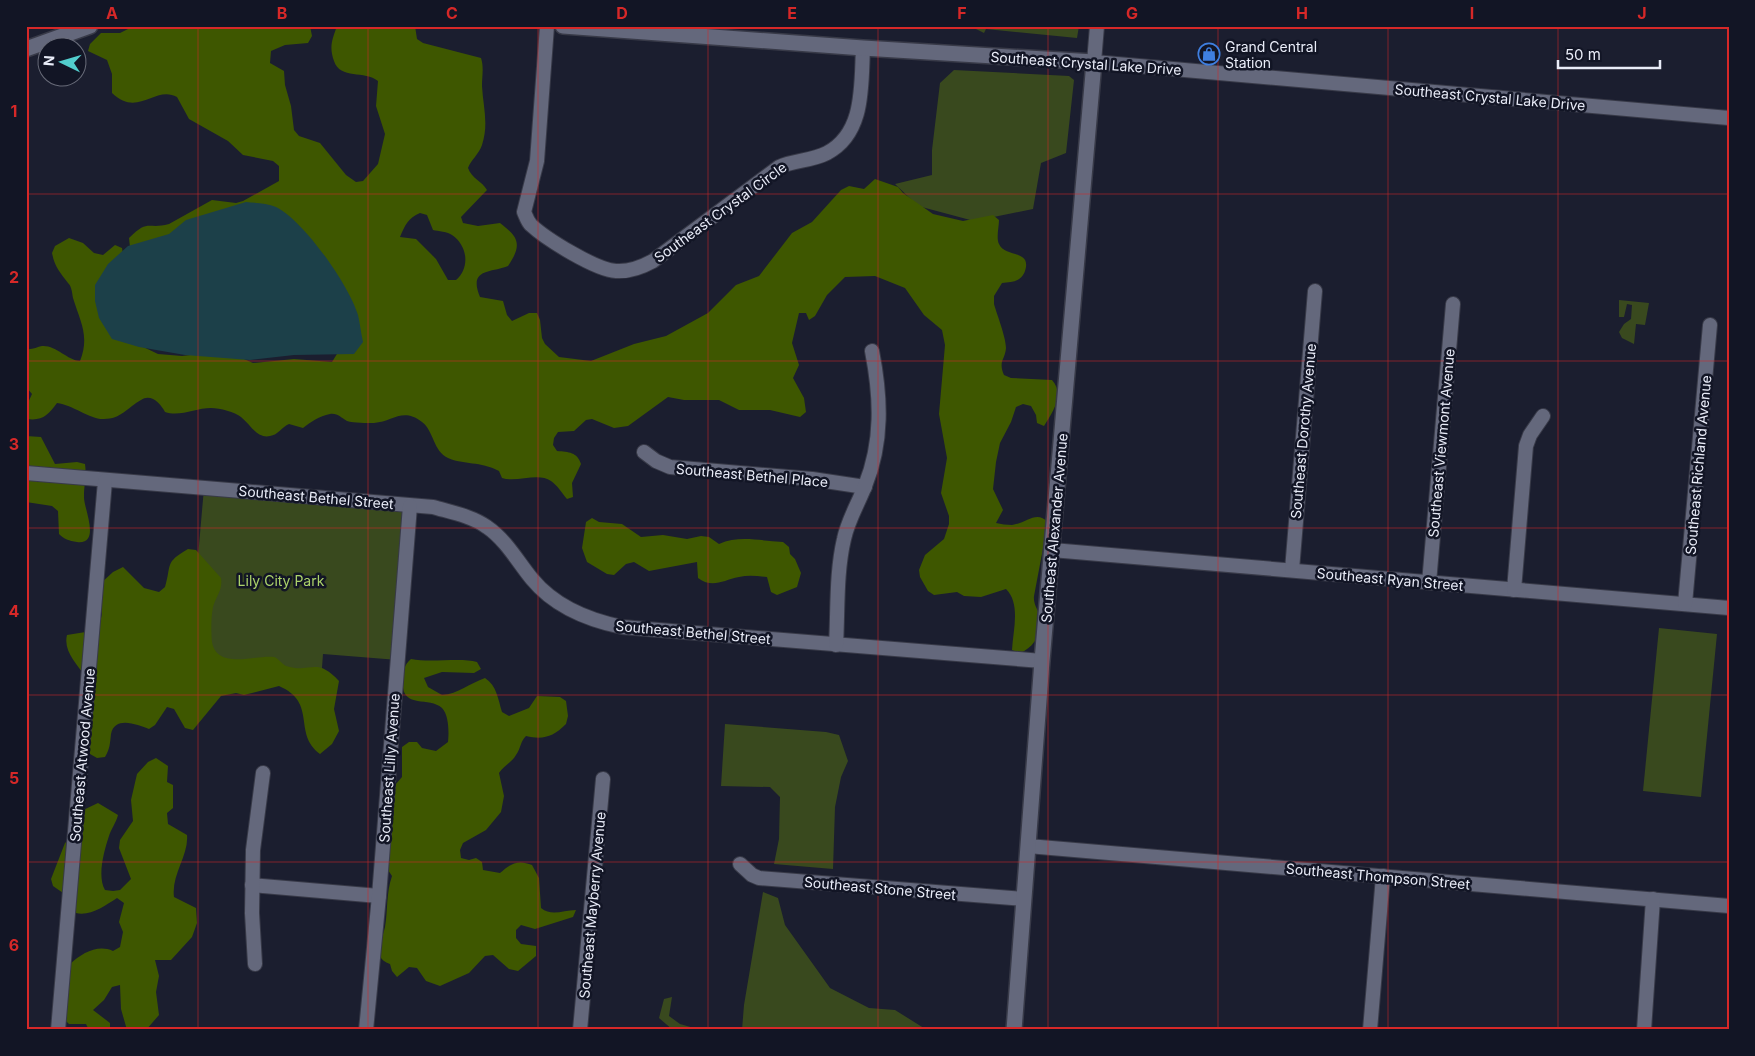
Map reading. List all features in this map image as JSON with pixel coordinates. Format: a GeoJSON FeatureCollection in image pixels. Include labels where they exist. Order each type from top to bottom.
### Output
{"type":"FeatureCollection","features":[{"type":"Feature","properties":{"kind":"street"},"geometry":{"type":"LineString","coordinates":[[26,49],[90,26]]}},
{"type":"Feature","properties":{"kind":"street","name":"Southeast Crystal Circle"},"geometry":{"type":"LineString","coordinates":[[547,26],[537,161],[524,212],[532,226],[591,264],[614,271],[641,267],[653,261],[778,168],[789,162],[826,153],[840,144],[849,134],[856,117],[860,100],[863,48]]}},
{"type":"Feature","properties":{"kind":"street","name":"Southeast Crystal Lake Drive"},"geometry":{"type":"LineString","coordinates":[[563,26],[863,48],[1094,62],[1729,118]]}},
{"type":"Feature","properties":{"kind":"street","name":"Southeast Alexander Avenue"},"geometry":{"type":"LineString","coordinates":[[1014,1030],[1042,661],[1097,26]]}},
{"type":"Feature","properties":{"kind":"street","name":"Southeast Dorothy Avenue"},"geometry":{"type":"LineString","coordinates":[[1292,570],[1315,292]]}},
{"type":"Feature","properties":{"kind":"street","name":"Southeast Viewmont Avenue"},"geometry":{"type":"LineString","coordinates":[[1429,583],[1453,304]]}},
{"type":"Feature","properties":{"kind":"street","name":"Southeast Richland Avenue"},"geometry":{"type":"LineString","coordinates":[[1685,604],[1710,325]]}},
{"type":"Feature","properties":{"kind":"street"},"geometry":{"type":"LineString","coordinates":[[836,645],[842,546],[852,512],[865,487],[873,463],[879,431],[879,383],[872,352]]}},
{"type":"Feature","properties":{"kind":"street"},"geometry":{"type":"LineString","coordinates":[[1514,590],[1526,446],[1530,435],[1543,416]]}},
{"type":"Feature","properties":{"kind":"street","name":"Southeast Bethel Place"},"geometry":{"type":"LineString","coordinates":[[644,452],[656,461],[670,467],[812,479],[865,487]]}},
{"type":"Feature","properties":{"kind":"street","name":"Southeast Bethel Street"},"geometry":{"type":"LineString","coordinates":[[26,473],[432,507],[487,526],[544,591],[568,609],[587,618],[622,627],[1042,661]]}},
{"type":"Feature","properties":{"kind":"street","name":"Southeast Atwood Avenue"},"geometry":{"type":"LineString","coordinates":[[58,1030],[105,481]]}},
{"type":"Feature","properties":{"kind":"street","name":"Southeast Lilly Avenue"},"geometry":{"type":"LineString","coordinates":[[366,1030],[379,896],[410,506]]}},
{"type":"Feature","properties":{"kind":"street","name":"Southeast Ryan Street"},"geometry":{"type":"LineString","coordinates":[[1052,550],[1729,608]]}},
{"type":"Feature","properties":{"kind":"street"},"geometry":{"type":"LineString","coordinates":[[255,964],[252,885],[253,850],[263,773]]}},
{"type":"Feature","properties":{"kind":"street","name":"Southeast Mayberry Avenue"},"geometry":{"type":"LineString","coordinates":[[580,1030],[603,779]]}},
{"type":"Feature","properties":{"kind":"street","name":"Southeast Thompson Street"},"geometry":{"type":"LineString","coordinates":[[1028,846],[1729,906]]}},
{"type":"Feature","properties":{"kind":"street","name":"Southeast Stone Street"},"geometry":{"type":"LineString","coordinates":[[740,864],[752,875],[759,878],[1024,899]]}},
{"type":"Feature","properties":{"kind":"street"},"geometry":{"type":"LineString","coordinates":[[1370,1030],[1383,876]]}},
{"type":"Feature","properties":{"kind":"street"},"geometry":{"type":"LineString","coordinates":[[252,885],[379,896]]}},
{"type":"Feature","properties":{"kind":"street"},"geometry":{"type":"LineString","coordinates":[[1644,1030],[1653,899]]}},
{"type":"Feature","properties":{"kind":"green space"},"geometry":{"type":"Polygon","coordinates":[[[134,26],[310,26],[312,36],[308,43],[285,45],[271,51],[270,63],[284,71],[294,130],[299,136],[320,143],[346,175],[356,182],[363,181],[378,164],[385,134],[376,106],[378,81],[366,76],[342,71],[334,61],[332,44],[337,26],[415,26],[417,39],[423,43],[481,58],[485,130],[481,148],[468,168],[472,175],[487,190],[461,217],[463,223],[478,226],[500,223],[514,237],[517,246],[516,252],[508,266],[483,273],[477,281],[477,288],[480,297],[503,301],[507,315],[512,321],[529,313],[537,313],[545,344],[559,357],[591,361],[634,344],[666,336],[708,313],[736,285],[759,276],[792,233],[812,222],[841,190],[849,186],[864,189],[875,179],[898,187],[903,193],[933,214],[963,221],[993,215],[999,220],[999,244],[1007,251],[1021,256],[1025,259],[1026,264],[1025,271],[1021,277],[1016,281],[1002,283],[994,296],[994,304],[1006,343],[1002,370],[1004,375],[1011,378],[1052,380],[1056,385],[1058,397],[1051,415],[1044,426],[1037,423],[1036,415],[1031,406],[1023,404],[1016,407],[1011,422],[1000,443],[993,489],[1003,510],[996,523],[1012,525],[1035,517],[1048,522],[1034,596],[1040,625],[1036,640],[1025,651],[1020,653],[1012,650],[1015,610],[1011,595],[1006,589],[981,597],[964,596],[957,592],[934,595],[928,591],[920,577],[919,570],[925,555],[944,539],[949,524],[949,516],[941,493],[947,458],[939,414],[945,345],[942,330],[924,315],[905,288],[875,276],[845,277],[827,295],[815,316],[809,320],[806,313],[799,313],[792,343],[799,365],[793,378],[804,398],[806,412],[800,417],[770,410],[739,410],[719,400],[684,400],[668,397],[628,426],[614,428],[592,419],[586,420],[574,431],[558,432],[554,438],[553,445],[557,451],[569,452],[575,455],[581,464],[572,483],[573,497],[567,499],[546,478],[502,478],[499,471],[492,468],[448,458],[439,451],[429,430],[422,422],[403,415],[381,422],[364,423],[347,421],[337,415],[330,414],[312,421],[303,428],[289,424],[275,434],[265,436],[257,433],[241,417],[231,412],[211,408],[171,413],[165,412],[152,399],[145,398],[110,419],[99,419],[57,403],[45,416],[37,419],[27,419],[26,407],[32,394],[26,387],[26,349],[47,346],[80,361],[83,352],[83,329],[71,288],[56,266],[52,253],[55,246],[69,238],[83,243],[94,253],[103,255],[115,245],[122,248],[137,344],[158,354],[182,356],[215,352],[235,355],[253,363],[294,359],[332,362],[340,349],[194,231],[130,247],[129,238],[145,226],[169,224],[212,200],[236,203],[243,201],[279,181],[279,166],[273,161],[243,155],[228,141],[189,119],[177,97],[169,94],[138,102],[121,100],[112,93],[112,74],[107,60],[88,51],[90,44],[101,33],[120,33],[134,26]],[[420,213],[405,225],[400,237],[416,239],[436,259],[448,280],[456,280],[464,269],[464,251],[452,235],[433,230],[427,215],[420,213]]]}},
{"type":"Feature","properties":{"kind":"green space"},"geometry":{"type":"Polygon","coordinates":[[[975,26],[1079,26],[1077,38],[986,29],[984,33],[976,29],[975,26]]]}},
{"type":"Feature","properties":{"kind":"green space"},"geometry":{"type":"Polygon","coordinates":[[[954,70],[1069,76],[1074,80],[1066,153],[1041,163],[1033,209],[974,221],[918,206],[895,184],[932,175],[932,150],[940,83],[954,70]]]}},
{"type":"Feature","properties":{"kind":"green space"},"geometry":{"type":"Polygon","coordinates":[[[1619,300],[1649,303],[1645,325],[1636,324],[1634,344],[1622,338],[1619,332],[1624,324],[1631,319],[1632,305],[1627,304],[1624,317],[1619,317],[1619,300]]]}},
{"type":"Feature","properties":{"kind":"green space"},"geometry":{"type":"Polygon","coordinates":[[[26,436],[41,437],[55,464],[77,462],[85,464],[84,501],[90,524],[90,532],[88,538],[84,541],[69,540],[59,534],[58,511],[52,506],[26,502],[26,436]]]}},
{"type":"Feature","properties":{"kind":"green space","name":"Lily City Park"},"geometry":{"type":"Polygon","coordinates":[[[204,488],[410,506],[398,660],[323,654],[321,681],[188,671],[204,488]]]}},
{"type":"Feature","properties":{"kind":"green space"},"geometry":{"type":"Polygon","coordinates":[[[592,518],[599,522],[622,524],[641,537],[663,535],[687,539],[701,536],[709,537],[719,544],[742,539],[783,542],[789,547],[790,554],[795,559],[801,573],[797,587],[777,595],[771,592],[767,577],[756,576],[742,576],[718,583],[708,583],[698,578],[697,562],[649,571],[634,562],[626,564],[614,575],[607,574],[587,562],[582,548],[586,522],[592,518]]]}},
{"type":"Feature","properties":{"kind":"green space"},"geometry":{"type":"Polygon","coordinates":[[[188,549],[196,550],[221,578],[221,586],[212,615],[212,642],[215,651],[230,659],[274,657],[286,666],[295,668],[319,667],[325,669],[339,681],[334,709],[339,731],[332,744],[320,754],[307,737],[302,709],[298,701],[291,693],[279,686],[244,695],[236,693],[221,696],[193,730],[185,728],[174,709],[167,707],[155,725],[149,729],[139,725],[122,723],[113,728],[109,749],[105,757],[97,758],[90,754],[89,730],[92,714],[85,700],[85,676],[69,652],[66,641],[67,635],[98,630],[102,614],[98,592],[100,584],[113,572],[123,567],[144,588],[159,592],[165,587],[172,561],[188,549]]]}},
{"type":"Feature","properties":{"kind":"green space"},"geometry":{"type":"Polygon","coordinates":[[[1659,628],[1717,634],[1701,797],[1643,791],[1659,628]]]}},
{"type":"Feature","properties":{"kind":"green space"},"geometry":{"type":"Polygon","coordinates":[[[411,659],[477,662],[481,669],[474,673],[442,672],[424,678],[428,687],[442,695],[453,693],[485,678],[495,689],[502,712],[509,716],[529,708],[537,696],[560,697],[566,701],[568,716],[566,724],[552,735],[538,738],[526,736],[524,738],[518,752],[499,773],[504,796],[501,812],[486,830],[463,843],[460,850],[461,858],[469,860],[476,858],[482,862],[483,870],[500,873],[514,863],[522,862],[532,865],[539,878],[541,908],[553,913],[576,910],[573,917],[535,929],[521,925],[516,930],[516,938],[521,944],[536,946],[536,956],[518,971],[509,969],[493,955],[485,956],[469,973],[440,986],[426,981],[417,968],[409,967],[397,977],[392,971],[390,964],[383,960],[379,954],[392,876],[384,864],[382,800],[402,777],[402,747],[409,742],[417,742],[422,748],[436,751],[448,742],[447,719],[442,708],[411,699],[403,689],[405,666],[411,659]]]}},
{"type":"Feature","properties":{"kind":"green space"},"geometry":{"type":"Polygon","coordinates":[[[725,724],[826,732],[839,735],[848,761],[841,777],[835,807],[833,869],[774,864],[779,839],[780,797],[770,787],[721,786],[725,724]]]}},
{"type":"Feature","properties":{"kind":"green space"},"geometry":{"type":"Polygon","coordinates":[[[156,758],[168,766],[167,782],[173,785],[173,808],[167,813],[168,824],[187,835],[187,843],[175,881],[174,897],[196,908],[197,923],[192,937],[171,960],[155,960],[159,976],[156,992],[159,1015],[146,1030],[127,1030],[121,1009],[120,985],[112,987],[104,1000],[93,1010],[110,1023],[110,1030],[89,1030],[86,1024],[69,1024],[64,1019],[70,964],[90,951],[107,949],[113,951],[120,947],[123,932],[119,922],[124,903],[117,898],[95,911],[83,914],[76,913],[70,911],[66,895],[53,886],[51,879],[65,843],[76,833],[79,812],[98,803],[118,815],[109,836],[102,863],[101,871],[105,890],[120,890],[131,879],[119,848],[120,840],[133,821],[131,800],[137,774],[148,762],[156,758]]]}},
{"type":"Feature","properties":{"kind":"green space"},"geometry":{"type":"Polygon","coordinates":[[[763,892],[778,898],[785,925],[830,988],[869,1008],[895,1010],[927,1030],[742,1030],[744,1005],[763,892]]]}},
{"type":"Feature","properties":{"kind":"green space"},"geometry":{"type":"Polygon","coordinates":[[[672,997],[669,1016],[680,1024],[701,1030],[673,1030],[659,1018],[664,999],[672,997]]]}},
{"type":"Feature","properties":{"kind":"shaded area"},"geometry":{"type":"Polygon","coordinates":[[[246,202],[276,207],[287,214],[312,239],[324,255],[345,287],[358,315],[363,342],[354,354],[294,355],[250,360],[185,355],[139,347],[112,339],[99,318],[95,301],[95,285],[108,264],[128,246],[169,234],[186,220],[246,202]]]}},
{"type":"Feature","properties":{"kind":"place","name":"Grand Central Station"},"geometry":{"type":"Point","coordinates":[1209,54]}}]}
